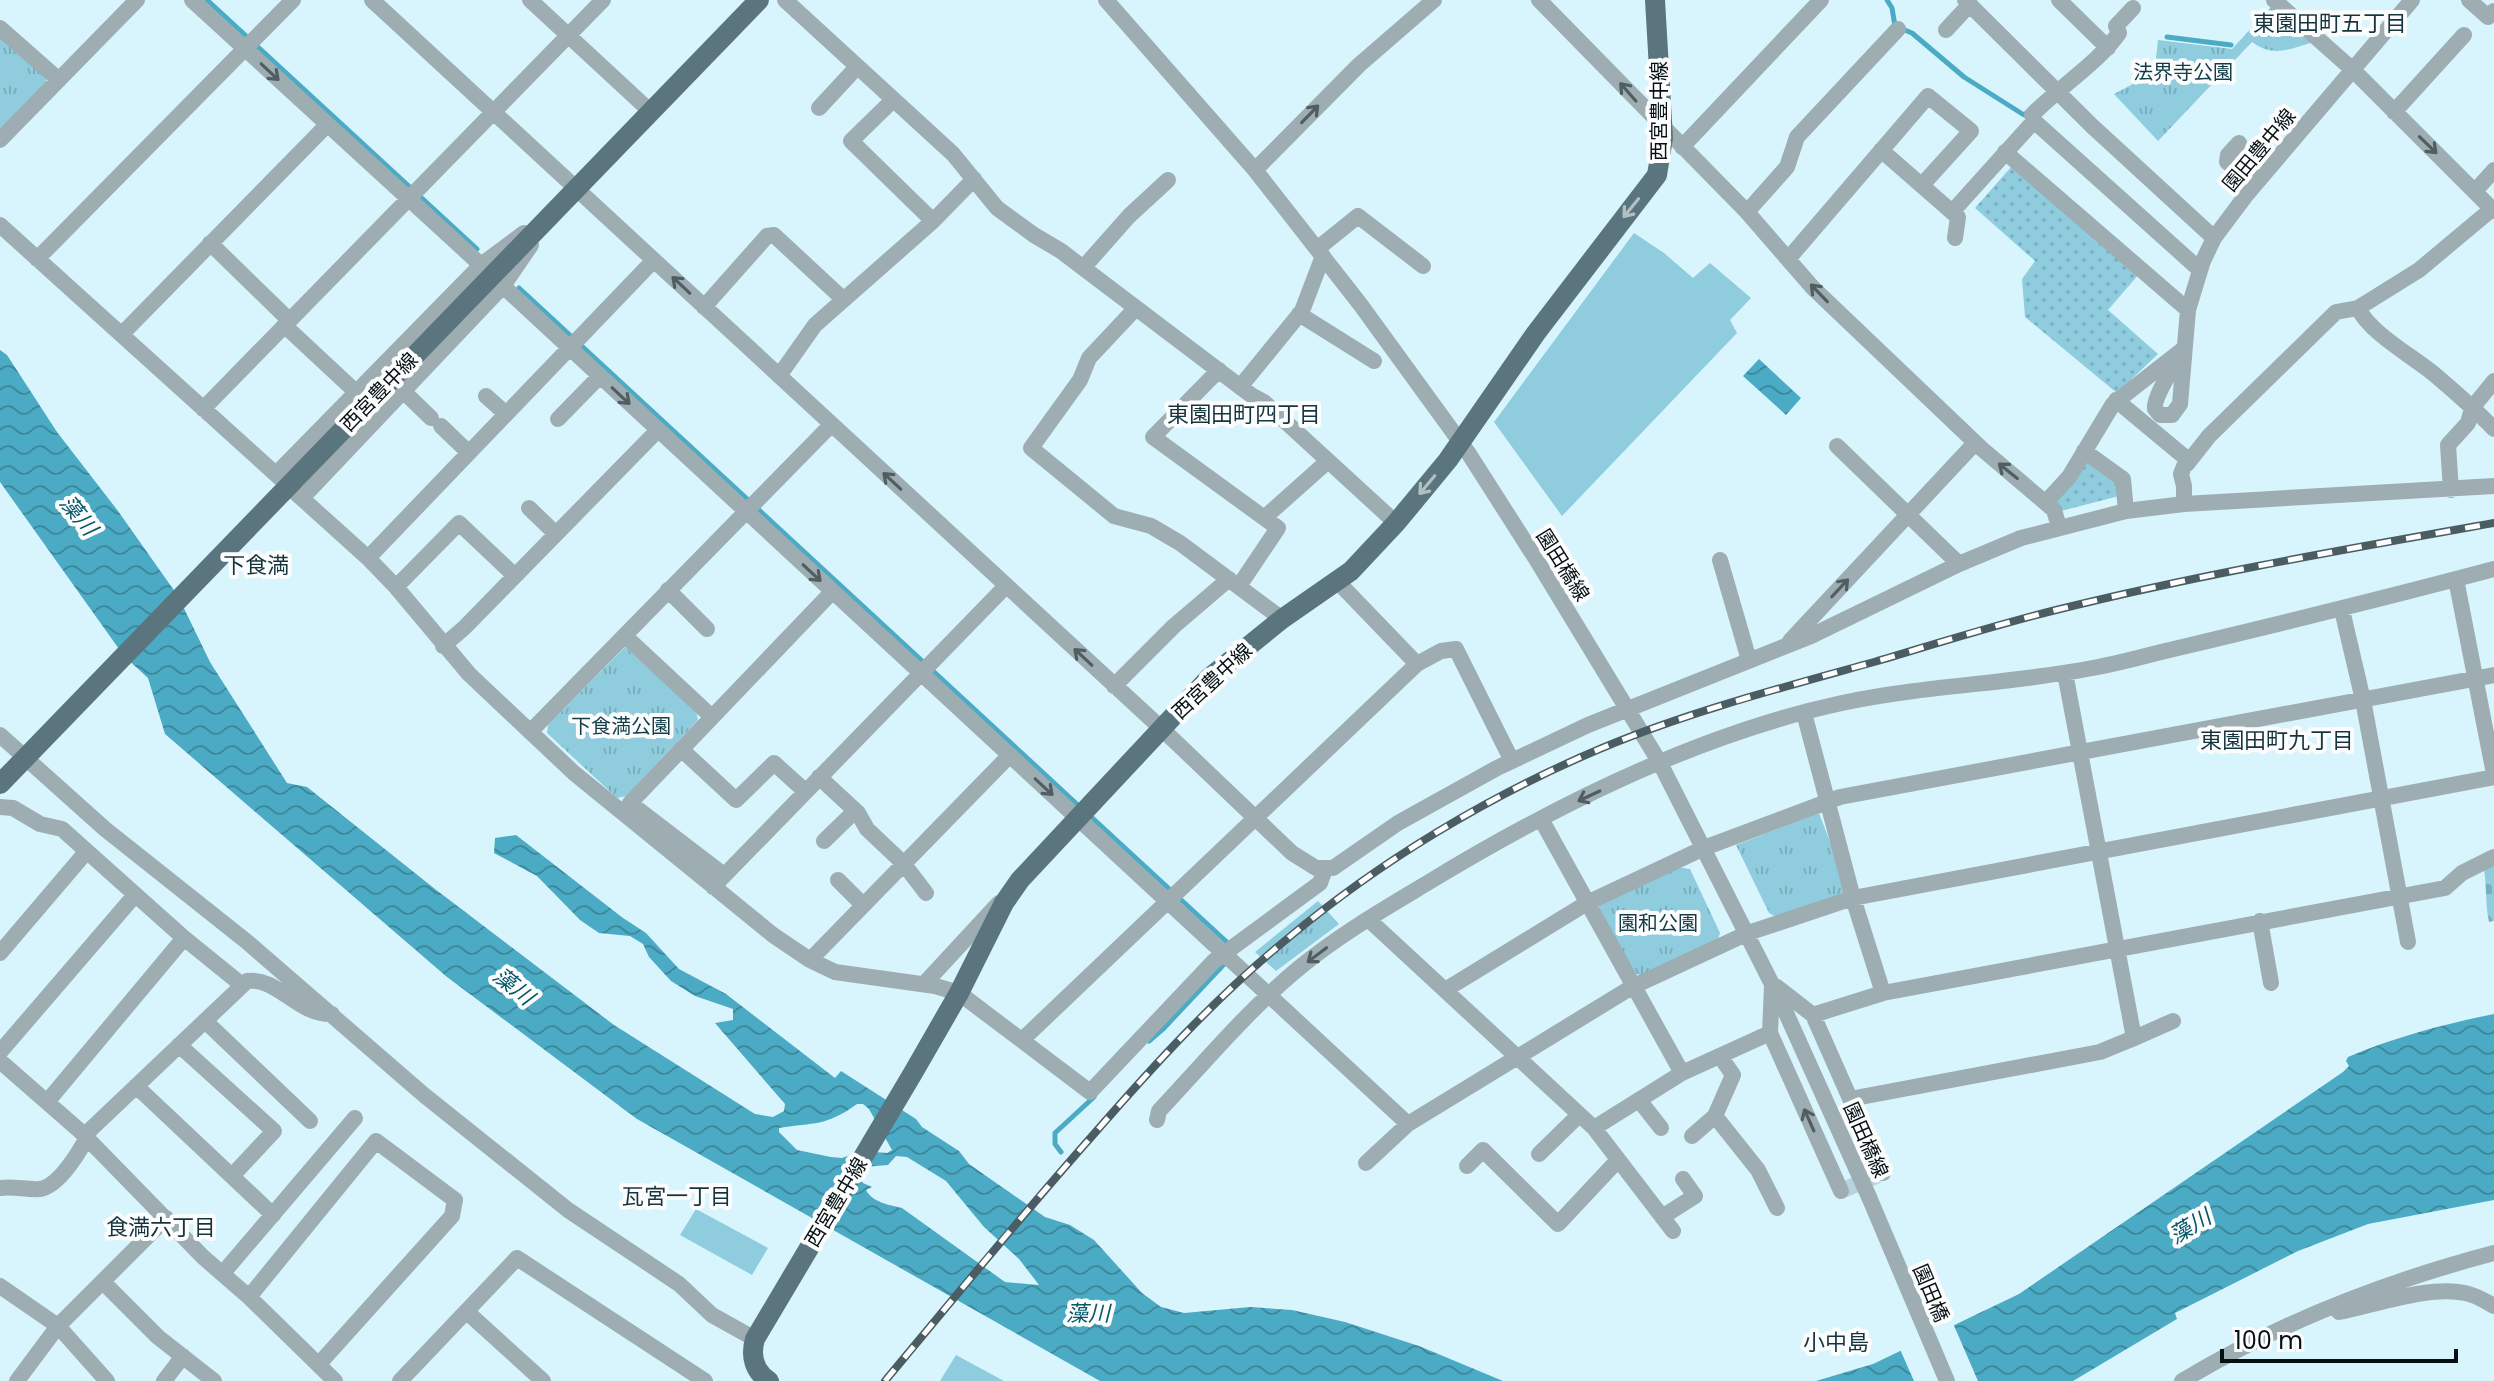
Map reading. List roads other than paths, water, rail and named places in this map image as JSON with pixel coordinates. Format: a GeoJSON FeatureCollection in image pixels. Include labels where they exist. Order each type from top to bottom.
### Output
{"type":"FeatureCollection","features":[{"type":"Feature","properties":{"kind":"main road","name":"西宮豊中線"},"geometry":{"type":"LineString","coordinates":[[0,784],[291,483],[360,400],[555,211],[759,0]]}},
{"type":"Feature","properties":{"kind":"main road","name":"西宮豊中線"},"geometry":{"type":"LineString","coordinates":[[759,1333],[913,1073],[959,993],[1004,903],[1020,880],[1225,664],[1351,571],[1396,523],[1460,442],[1545,321],[1657,175],[1662,158],[1662,128],[1655,0]]}},
{"type":"Feature","properties":{"kind":"main road"},"geometry":{"type":"LineString","coordinates":[[759,1333],[752,1354],[759,1372],[769,1381]]}},
{"type":"Feature","properties":{"kind":"street"},"geometry":{"type":"LineString","coordinates":[[0,140],[137,0]]}},
{"type":"Feature","properties":{"kind":"street"},"geometry":{"type":"LineString","coordinates":[[192,0],[250,44],[327,125],[414,195],[481,265]]}},
{"type":"Feature","properties":{"kind":"street"},"geometry":{"type":"LineString","coordinates":[[37,259],[293,0]]}},
{"type":"Feature","properties":{"kind":"street"},"geometry":{"type":"LineString","coordinates":[[372,0],[1301,861],[1310,866],[1325,869],[1344,861],[1423,807],[1512,761],[1628,709],[1832,626],[1959,564],[2021,538],[2126,511],[2184,504],[2494,486]]}},
{"type":"Feature","properties":{"kind":"street"},"geometry":{"type":"LineString","coordinates":[[530,0],[651,112]]}},
{"type":"Feature","properties":{"kind":"street"},"geometry":{"type":"LineString","coordinates":[[203,409],[603,0]]}},
{"type":"Feature","properties":{"kind":"street"},"geometry":{"type":"LineString","coordinates":[[785,0],[953,154],[997,208],[1264,402],[1396,523]]}},
{"type":"Feature","properties":{"kind":"street"},"geometry":{"type":"LineString","coordinates":[[1255,170],[1359,65],[1434,0]]}},
{"type":"Feature","properties":{"kind":"street"},"geometry":{"type":"LineString","coordinates":[[1539,0],[1747,212],[1813,288],[1975,443],[2054,510],[2059,527]]}},
{"type":"Feature","properties":{"kind":"street"},"geometry":{"type":"LineString","coordinates":[[1682,147],[1821,0]]}},
{"type":"Feature","properties":{"kind":"street"},"geometry":{"type":"LineString","coordinates":[[2059,0],[2108,48]]}},
{"type":"Feature","properties":{"kind":"street"},"geometry":{"type":"LineString","coordinates":[[2184,504],[2181,474],[2209,436],[2336,312],[2358,308],[2419,270],[2493,210],[2353,70],[2274,0]]}},
{"type":"Feature","properties":{"kind":"street","name":"園田豊中線"},"geometry":{"type":"LineString","coordinates":[[2116,400],[2183,350],[2188,310],[2214,238],[2254,185],[2412,0]]}},
{"type":"Feature","properties":{"kind":"street"},"geometry":{"type":"LineString","coordinates":[[2469,0],[2488,17],[2494,11]]}},
{"type":"Feature","properties":{"kind":"street","name":"園田橋線"},"geometry":{"type":"LineString","coordinates":[[1111,2],[1255,170],[1320,252],[1460,442],[1536,559],[1660,763],[1772,983],[1879,1220]]}},
{"type":"Feature","properties":{"kind":"street"},"geometry":{"type":"LineString","coordinates":[[1946,30],[1968,2],[2053,88],[2214,238]]}},
{"type":"Feature","properties":{"kind":"street"},"geometry":{"type":"LineString","coordinates":[[2133,8],[2116,26],[2119,33],[2108,48],[2053,88],[2032,115],[2034,121],[2200,270]]}},
{"type":"Feature","properties":{"kind":"street"},"geometry":{"type":"LineString","coordinates":[[0,28],[59,80]]}},
{"type":"Feature","properties":{"kind":"street"},"geometry":{"type":"LineString","coordinates":[[1747,212],[1787,167],[1797,137],[1898,29]]}},
{"type":"Feature","properties":{"kind":"street"},"geometry":{"type":"LineString","coordinates":[[2394,112],[2464,35]]}},
{"type":"Feature","properties":{"kind":"street"},"geometry":{"type":"LineString","coordinates":[[819,108],[857,67]]}},
{"type":"Feature","properties":{"kind":"street"},"geometry":{"type":"LineString","coordinates":[[1789,258],[1928,96],[1971,131],[1922,185]]}},
{"type":"Feature","properties":{"kind":"street"},"geometry":{"type":"LineString","coordinates":[[893,100],[851,141],[933,221]]}},
{"type":"Feature","properties":{"kind":"street"},"geometry":{"type":"LineString","coordinates":[[1952,212],[2034,121]]}},
{"type":"Feature","properties":{"kind":"street"},"geometry":{"type":"LineString","coordinates":[[122,334],[327,125]]}},
{"type":"Feature","properties":{"kind":"street"},"geometry":{"type":"LineString","coordinates":[[2239,143],[2228,155],[2227,162],[2254,185]]}},
{"type":"Feature","properties":{"kind":"street"},"geometry":{"type":"LineString","coordinates":[[1881,150],[1958,217],[1955,238]]}},
{"type":"Feature","properties":{"kind":"street"},"geometry":{"type":"LineString","coordinates":[[2005,152],[2188,310]]}},
{"type":"Feature","properties":{"kind":"street"},"geometry":{"type":"LineString","coordinates":[[2475,191],[2494,170]]}},
{"type":"Feature","properties":{"kind":"street"},"geometry":{"type":"LineString","coordinates":[[779,376],[815,325],[933,221],[974,179]]}},
{"type":"Feature","properties":{"kind":"street"},"geometry":{"type":"LineString","coordinates":[[1083,268],[1129,216],[1168,180]]}},
{"type":"Feature","properties":{"kind":"street"},"geometry":{"type":"LineString","coordinates":[[210,243],[360,400],[481,265],[555,211]]}},
{"type":"Feature","properties":{"kind":"street"},"geometry":{"type":"LineString","coordinates":[[291,483],[403,391],[503,286],[555,211]]}},
{"type":"Feature","properties":{"kind":"street"},"geometry":{"type":"LineString","coordinates":[[1240,387],[1299,314],[1320,252],[1358,216],[1423,266]]}},
{"type":"Feature","properties":{"kind":"street"},"geometry":{"type":"LineString","coordinates":[[0,225],[203,409],[291,483],[396,587],[443,646],[574,773],[718,881]]}},
{"type":"Feature","properties":{"kind":"street"},"geometry":{"type":"LineString","coordinates":[[704,307],[767,236],[774,235],[843,299]]}},
{"type":"Feature","properties":{"kind":"street"},"geometry":{"type":"LineString","coordinates":[[368,558],[654,260]]}},
{"type":"Feature","properties":{"kind":"street"},"geometry":{"type":"LineString","coordinates":[[503,286],[574,344],[599,377],[658,430],[751,507],[832,592],[925,668],[1010,755],[1083,814],[1174,897],[1231,951],[1270,996],[1408,1124]]}},
{"type":"Feature","properties":{"kind":"street"},"geometry":{"type":"LineString","coordinates":[[2358,308],[2361,315],[2433,373],[2494,429]]}},
{"type":"Feature","properties":{"kind":"street"},"geometry":{"type":"LineString","coordinates":[[1135,309],[1089,358],[1080,380],[1031,448],[1114,516],[1151,526],[1180,543],[1282,619]]}},
{"type":"Feature","properties":{"kind":"street"},"geometry":{"type":"LineString","coordinates":[[1299,314],[1374,361]]}},
{"type":"Feature","properties":{"kind":"street"},"geometry":{"type":"LineString","coordinates":[[1114,686],[1174,626],[1234,582],[1278,528],[1153,437],[1219,370]]}},
{"type":"Feature","properties":{"kind":"street"},"geometry":{"type":"LineString","coordinates":[[558,419],[599,377]]}},
{"type":"Feature","properties":{"kind":"street"},"geometry":{"type":"LineString","coordinates":[[2451,490],[2448,445],[2468,423],[2472,408],[2494,381]]}},
{"type":"Feature","properties":{"kind":"street"},"geometry":{"type":"LineString","coordinates":[[403,391],[469,453]]}},
{"type":"Feature","properties":{"kind":"street"},"geometry":{"type":"LineString","coordinates":[[486,396],[506,414]]}},
{"type":"Feature","properties":{"kind":"street"},"geometry":{"type":"LineString","coordinates":[[2046,502],[2069,477],[2116,400],[2187,459],[2187,464]]}},
{"type":"Feature","properties":{"kind":"street"},"geometry":{"type":"LineString","coordinates":[[530,732],[831,425]]}},
{"type":"Feature","properties":{"kind":"street"},"geometry":{"type":"LineString","coordinates":[[443,646],[658,430]]}},
{"type":"Feature","properties":{"kind":"street"},"geometry":{"type":"LineString","coordinates":[[1787,645],[1975,443]]}},
{"type":"Feature","properties":{"kind":"street"},"geometry":{"type":"LineString","coordinates":[[1837,446],[1959,564]]}},
{"type":"Feature","properties":{"kind":"street"},"geometry":{"type":"LineString","coordinates":[[2084,451],[2123,479],[2126,511]]}},
{"type":"Feature","properties":{"kind":"street"},"geometry":{"type":"LineString","coordinates":[[1264,518],[1328,461]]}},
{"type":"Feature","properties":{"kind":"street"},"geometry":{"type":"LineString","coordinates":[[529,508],[556,534]]}},
{"type":"Feature","properties":{"kind":"street"},"geometry":{"type":"LineString","coordinates":[[396,587],[459,523],[515,576]]}},
{"type":"Feature","properties":{"kind":"street"},"geometry":{"type":"LineString","coordinates":[[1720,560],[1749,660]]}},
{"type":"Feature","properties":{"kind":"street"},"geometry":{"type":"LineString","coordinates":[[1157,1120],[1159,1111],[1270,996],[1309,961],[1368,919],[1492,845],[1660,763],[1731,735],[1804,713],[1877,696],[2065,673],[2342,610],[2494,569]]}},
{"type":"Feature","properties":{"kind":"street"},"geometry":{"type":"LineString","coordinates":[[1366,1163],[1408,1124],[1632,987],[1748,933],[1853,898],[2494,776],[2456,579]]}},
{"type":"Feature","properties":{"kind":"street"},"geometry":{"type":"LineString","coordinates":[[1337,581],[1417,664]]}},
{"type":"Feature","properties":{"kind":"street"},"geometry":{"type":"LineString","coordinates":[[718,881],[1006,586]]}},
{"type":"Feature","properties":{"kind":"street"},"geometry":{"type":"LineString","coordinates":[[668,590],[707,629]]}},
{"type":"Feature","properties":{"kind":"street"},"geometry":{"type":"LineString","coordinates":[[832,592],[630,803],[773,935],[810,960],[835,972],[854,976],[949,988],[1090,1092],[1214,961],[1320,883],[1325,869]]}},
{"type":"Feature","properties":{"kind":"street"},"geometry":{"type":"LineString","coordinates":[[2342,610],[2363,700],[2408,942]]}},
{"type":"Feature","properties":{"kind":"street"},"geometry":{"type":"LineString","coordinates":[[625,636],[712,717]]}},
{"type":"Feature","properties":{"kind":"street"},"geometry":{"type":"LineString","coordinates":[[1022,1040],[1417,664],[1441,651],[1456,649],[1512,761]]}},
{"type":"Feature","properties":{"kind":"street"},"geometry":{"type":"LineString","coordinates":[[2065,673],[2134,1038],[2130,1040]]}},
{"type":"Feature","properties":{"kind":"street"},"geometry":{"type":"LineString","coordinates":[[1445,990],[1587,903],[1704,848],[1827,801],[2494,675]]}},
{"type":"Feature","properties":{"kind":"street"},"geometry":{"type":"LineString","coordinates":[[1804,713],[1853,898],[1883,993]]}},
{"type":"Feature","properties":{"kind":"street"},"geometry":{"type":"LineString","coordinates":[[0,735],[31,752],[105,829],[246,941],[424,1095],[568,1210],[679,1284],[712,1315],[759,1333]]}},
{"type":"Feature","properties":{"kind":"street"},"geometry":{"type":"LineString","coordinates":[[681,749],[736,800],[774,763],[805,791]]}},
{"type":"Feature","properties":{"kind":"street"},"geometry":{"type":"LineString","coordinates":[[810,960],[1010,755]]}},
{"type":"Feature","properties":{"kind":"street"},"geometry":{"type":"LineString","coordinates":[[819,777],[903,863],[926,893]]}},
{"type":"Feature","properties":{"kind":"street"},"geometry":{"type":"LineString","coordinates":[[0,807],[13,808],[40,824],[62,829],[184,938],[242,985]]}},
{"type":"Feature","properties":{"kind":"street"},"geometry":{"type":"LineString","coordinates":[[824,841],[855,811]]}},
{"type":"Feature","properties":{"kind":"street"},"geometry":{"type":"LineString","coordinates":[[1541,819],[1682,1073]]}},
{"type":"Feature","properties":{"kind":"street"},"geometry":{"type":"LineString","coordinates":[[0,953],[87,851]]}},
{"type":"Feature","properties":{"kind":"street"},"geometry":{"type":"LineString","coordinates":[[1813,1015],[1883,993],[2445,888],[2462,873],[2494,857]]}},
{"type":"Feature","properties":{"kind":"street"},"geometry":{"type":"LineString","coordinates":[[838,880],[863,905]]}},
{"type":"Feature","properties":{"kind":"street"},"geometry":{"type":"LineString","coordinates":[[924,984],[1020,880]]}},
{"type":"Feature","properties":{"kind":"street"},"geometry":{"type":"LineString","coordinates":[[0,1052],[135,895]]}},
{"type":"Feature","properties":{"kind":"street"},"geometry":{"type":"LineString","coordinates":[[1368,919],[1594,1128],[1673,1231]]}},
{"type":"Feature","properties":{"kind":"street"},"geometry":{"type":"LineString","coordinates":[[2260,921],[2271,983]]}},
{"type":"Feature","properties":{"kind":"street"},"geometry":{"type":"LineString","coordinates":[[47,1102],[184,938]]}},
{"type":"Feature","properties":{"kind":"street"},"geometry":{"type":"LineString","coordinates":[[0,1188],[41,1189],[52,1184],[82,1149],[90,1130],[247,981],[259,979],[308,1011],[318,1015],[332,1014]]}},
{"type":"Feature","properties":{"kind":"street"},"geometry":{"type":"LineString","coordinates":[[1772,983],[1813,1015],[1883,1173]]}},
{"type":"Feature","properties":{"kind":"street"},"geometry":{"type":"LineString","coordinates":[[1772,983],[1770,1033],[1841,1191]]}},
{"type":"Feature","properties":{"kind":"street"},"geometry":{"type":"LineString","coordinates":[[205,1021],[310,1121]]}},
{"type":"Feature","properties":{"kind":"street"},"geometry":{"type":"LineString","coordinates":[[1850,1099],[2100,1052],[2173,1021]]}},
{"type":"Feature","properties":{"kind":"street"},"geometry":{"type":"LineString","coordinates":[[1594,1128],[1682,1073],[1770,1033]]}},
{"type":"Feature","properties":{"kind":"street"},"geometry":{"type":"LineString","coordinates":[[179,1045],[274,1131],[232,1176]]}},
{"type":"Feature","properties":{"kind":"street"},"geometry":{"type":"LineString","coordinates":[[1692,1136],[1715,1116],[1733,1075],[1720,1056]]}},
{"type":"Feature","properties":{"kind":"street"},"geometry":{"type":"LineString","coordinates":[[0,1061],[87,1139],[203,1257],[335,1381]]}},
{"type":"Feature","properties":{"kind":"street"},"geometry":{"type":"LineString","coordinates":[[136,1086],[273,1215]]}},
{"type":"Feature","properties":{"kind":"street"},"geometry":{"type":"LineString","coordinates":[[1639,1100],[1661,1128]]}},
{"type":"Feature","properties":{"kind":"street"},"geometry":{"type":"LineString","coordinates":[[1539,1154],[1579,1115]]}},
{"type":"Feature","properties":{"kind":"street"},"geometry":{"type":"LineString","coordinates":[[1715,1116],[1727,1145],[1758,1170],[1777,1208]]}},
{"type":"Feature","properties":{"kind":"street"},"geometry":{"type":"LineString","coordinates":[[223,1273],[355,1118]]}},
{"type":"Feature","properties":{"kind":"street"},"geometry":{"type":"LineString","coordinates":[[249,1297],[376,1141],[455,1200],[452,1216],[319,1364]]}},
{"type":"Feature","properties":{"kind":"street"},"geometry":{"type":"LineString","coordinates":[[1467,1166],[1483,1150],[1564,1230],[1618,1160]]}},
{"type":"Feature","properties":{"kind":"street"},"geometry":{"type":"LineString","coordinates":[[1662,1217],[1695,1196],[1683,1179]]}},
{"type":"Feature","properties":{"kind":"street"},"geometry":{"type":"LineString","coordinates":[[17,1381],[58,1326],[166,1218]]}},
{"type":"Feature","properties":{"kind":"street","name":"園田橋"},"geometry":{"type":"LineString","coordinates":[[1879,1220],[1947,1381]]}},
{"type":"Feature","properties":{"kind":"street"},"geometry":{"type":"LineString","coordinates":[[2182,1381],[2253,1342],[2336,1304],[2414,1276],[2494,1253]]}},
{"type":"Feature","properties":{"kind":"street"},"geometry":{"type":"LineString","coordinates":[[424,1381],[405,1375],[517,1258],[705,1381]]}},
{"type":"Feature","properties":{"kind":"street"},"geometry":{"type":"LineString","coordinates":[[103,1282],[158,1337],[214,1381]]}},
{"type":"Feature","properties":{"kind":"street"},"geometry":{"type":"LineString","coordinates":[[0,1286],[58,1326],[107,1381]]}},
{"type":"Feature","properties":{"kind":"street"},"geometry":{"type":"LineString","coordinates":[[2336,1304],[2339,1312],[2458,1291],[2494,1306]]}},
{"type":"Feature","properties":{"kind":"street"},"geometry":{"type":"LineString","coordinates":[[467,1312],[543,1381]]}},
{"type":"Feature","properties":{"kind":"street"},"geometry":{"type":"LineString","coordinates":[[164,1381],[183,1356]]}},
{"type":"Feature","properties":{"kind":"water","name":"藻川"},"geometry":{"type":"Polygon","coordinates":[[[0,350],[7,355],[57,432],[178,596],[210,662],[287,783],[307,787],[614,1025],[755,1114],[773,1117],[784,1111],[785,1104],[715,1023],[733,1020],[733,1009],[695,996],[671,981],[649,957],[643,944],[630,936],[599,933],[580,920],[537,876],[494,853],[495,838],[516,835],[646,933],[679,969],[726,994],[835,1078],[841,1071],[916,1119],[922,1127],[959,1151],[969,1164],[1045,1217],[1070,1225],[1094,1240],[1142,1293],[1161,1307],[1184,1313],[1250,1307],[1292,1310],[1345,1322],[1419,1346],[1503,1381],[1100,1381],[637,1119],[447,977],[165,734],[148,678],[124,656],[0,482],[0,350]],[[857,1104],[828,1120],[779,1128],[779,1132],[797,1150],[831,1157],[842,1158],[861,1151],[887,1153],[892,1150],[869,1109],[857,1104]],[[896,1156],[888,1165],[864,1167],[858,1173],[863,1183],[872,1187],[866,1190],[872,1197],[902,1208],[1005,1282],[1039,1285],[1019,1259],[984,1227],[946,1181],[907,1157],[896,1156]]]}},
{"type":"Feature","properties":{"kind":"water"},"geometry":{"type":"Polygon","coordinates":[[[1759,359],[1801,398],[1786,415],[1743,376],[1759,359]]]}},
{"type":"Feature","properties":{"kind":"water","name":"藻川"},"geometry":{"type":"Polygon","coordinates":[[[2494,1014],[2494,1200],[2368,1224],[2298,1251],[2175,1313],[2177,1319],[2073,1381],[1816,1381],[1873,1364],[2019,1294],[2343,1072],[2349,1066],[2346,1061],[2348,1057],[2420,1032],[2494,1014]]]}},
{"type":"Feature","properties":{"kind":"waterway"},"geometry":{"type":"LineString","coordinates":[[207,0],[477,249]]}},
{"type":"Feature","properties":{"kind":"waterway"},"geometry":{"type":"LineString","coordinates":[[1887,0],[1892,8],[1895,26],[1912,33],[1964,77],[2024,115],[2028,112]]}},
{"type":"Feature","properties":{"kind":"waterway"},"geometry":{"type":"LineString","coordinates":[[2167,37],[2231,45]]}},
{"type":"Feature","properties":{"kind":"waterway"},"geometry":{"type":"LineString","coordinates":[[519,288],[1080,807]]}},
{"type":"Feature","properties":{"kind":"waterway"},"geometry":{"type":"LineString","coordinates":[[1087,813],[1230,945]]}},
{"type":"Feature","properties":{"kind":"waterway"},"geometry":{"type":"LineString","coordinates":[[1149,1041],[1228,960]]}},
{"type":"Feature","properties":{"kind":"waterway"},"geometry":{"type":"LineString","coordinates":[[1061,1152],[1055,1144],[1055,1133],[1094,1097]]}},
{"type":"Feature","properties":{"kind":"tunnel"},"geometry":{"type":"LineString","coordinates":[[1841,1191],[1883,1173]]}},
{"type":"Feature","properties":{"kind":"railway"},"geometry":{"type":"LineString","coordinates":[[885,1381],[1139,1083],[1210,1008],[1260,961],[1323,910],[1398,857],[1519,787],[1602,748],[1668,723],[1988,628],[2165,585],[2494,523]]}},
{"type":"Feature","properties":{"kind":"district","name":"東園田町五丁目"},"geometry":{"type":"Point","coordinates":[2330,23]}},
{"type":"Feature","properties":{"kind":"district","name":"東園田町四丁目"},"geometry":{"type":"Point","coordinates":[1244,414]}},
{"type":"Feature","properties":{"kind":"district","name":"下食満"},"geometry":{"type":"Point","coordinates":[256,565]}},
{"type":"Feature","properties":{"kind":"district","name":"東園田町九丁目"},"geometry":{"type":"Point","coordinates":[2277,740]}},
{"type":"Feature","properties":{"kind":"district","name":"瓦宮一丁目"},"geometry":{"type":"Point","coordinates":[677,1196]}},
{"type":"Feature","properties":{"kind":"district","name":"食満六丁目"},"geometry":{"type":"Point","coordinates":[161,1227]}},
{"type":"Feature","properties":{"kind":"district","name":"小中島"},"geometry":{"type":"Point","coordinates":[1836,1342]}},
{"type":"Feature","properties":{"kind":"park label","name":"法界寺公園"},"geometry":{"type":"Point","coordinates":[2183,72]}},
{"type":"Feature","properties":{"kind":"park label","name":"下食満公園"},"geometry":{"type":"Point","coordinates":[621,726]}},
{"type":"Feature","properties":{"kind":"park label","name":"園和公園"},"geometry":{"type":"Point","coordinates":[1658,923]}}]}
